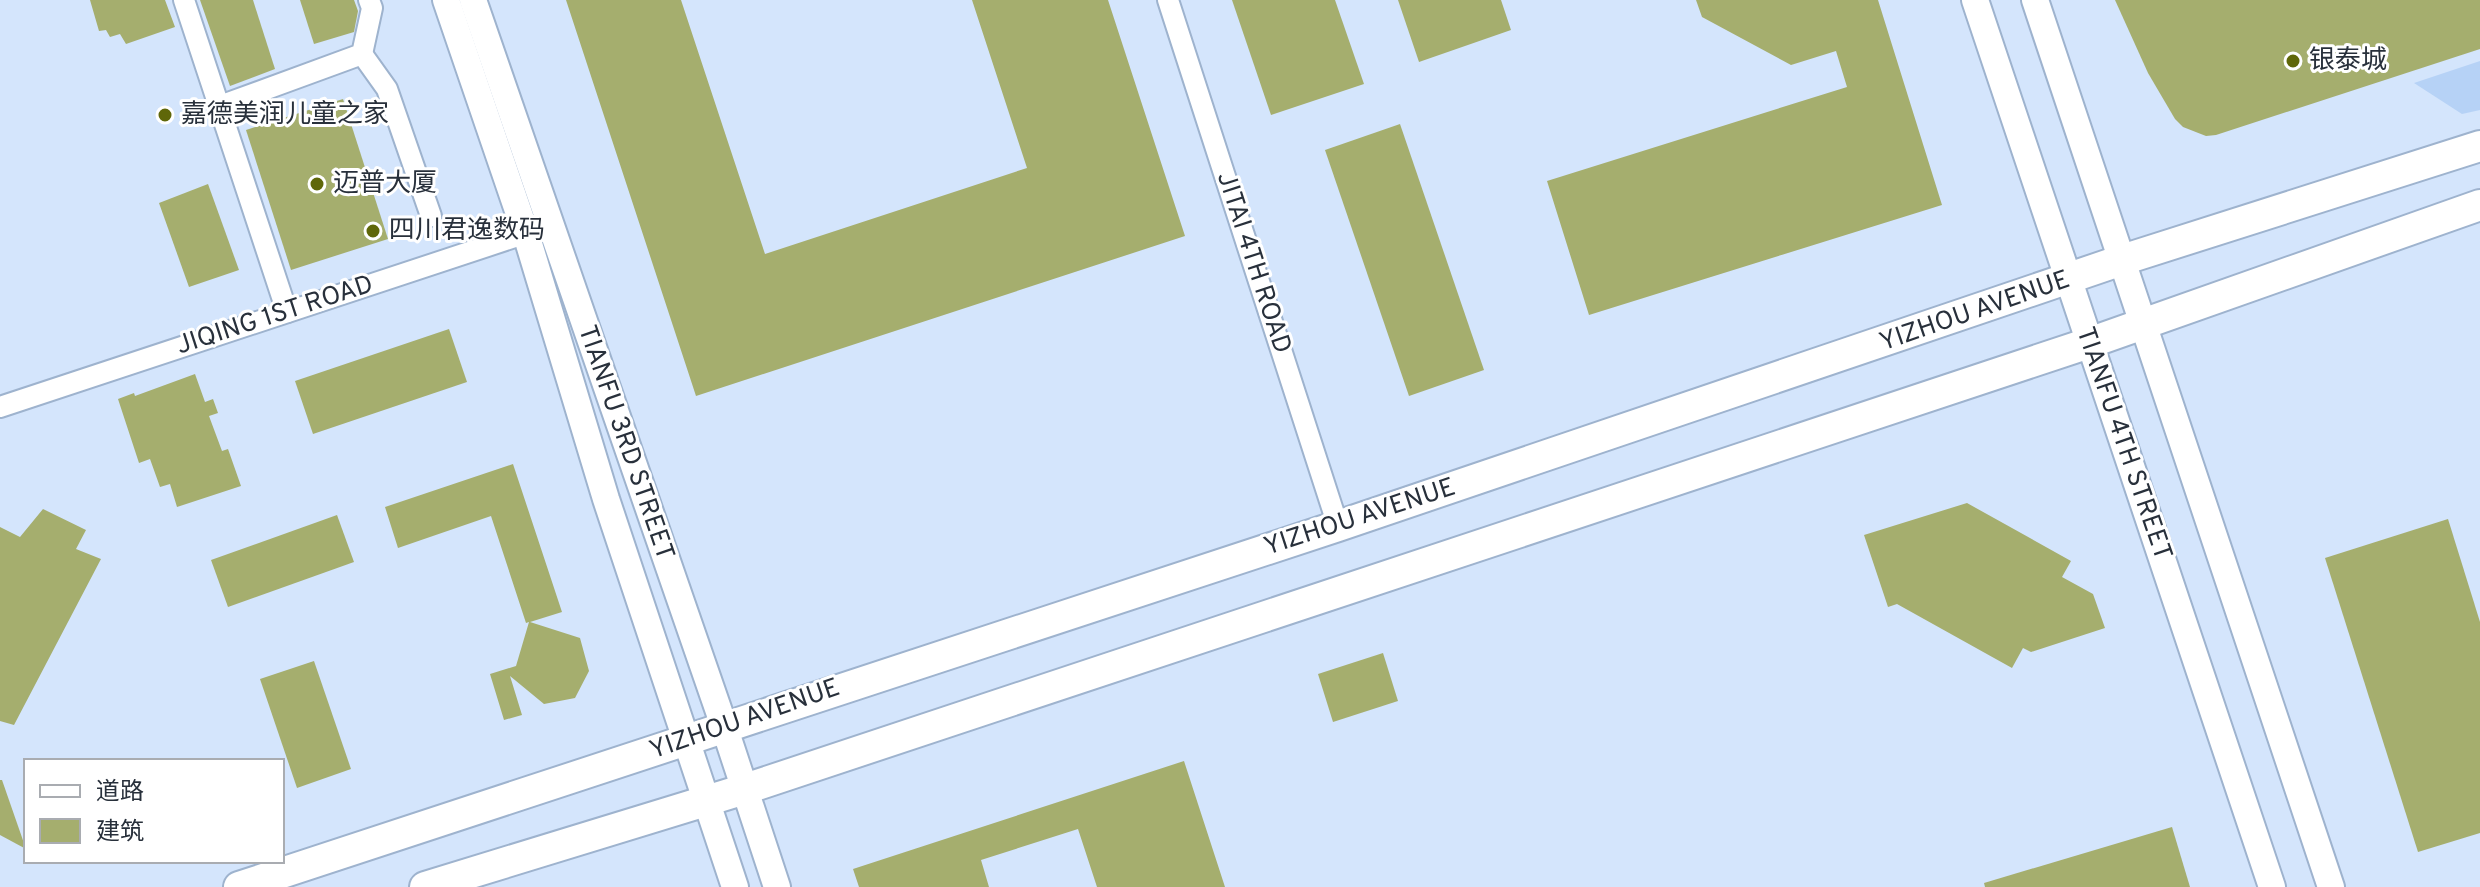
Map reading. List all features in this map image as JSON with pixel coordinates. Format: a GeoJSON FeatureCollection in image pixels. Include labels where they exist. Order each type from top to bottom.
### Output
{"type":"FeatureCollection","features":[{"type":"Feature","properties":{"kind":"main road","name":"YIZHOU AVENUE"},"geometry":{"type":"LineString","coordinates":[[239,887],[1338,526],[2122,260],[2480,146]]}},
{"type":"Feature","properties":{"kind":"main road"},"geometry":{"type":"LineString","coordinates":[[425,887],[745,789],[2089,343],[2480,205]]}},
{"type":"Feature","properties":{"kind":"street"},"geometry":{"type":"LineString","coordinates":[[184,0],[287,312]]}},
{"type":"Feature","properties":{"kind":"street"},"geometry":{"type":"LineString","coordinates":[[369,0],[372,8],[362,54],[387,89],[431,216]]}},
{"type":"Feature","properties":{"kind":"street","name":"TIANFU 3RD STREET"},"geometry":{"type":"LineString","coordinates":[[446,0],[538,230],[724,726],[777,887]]}},
{"type":"Feature","properties":{"kind":"street","name":"TIANFU 3RD STREET"},"geometry":{"type":"LineString","coordinates":[[473,0],[538,230],[606,499],[735,887]]}},
{"type":"Feature","properties":{"kind":"street","name":"JITAI 4TH ROAD"},"geometry":{"type":"LineString","coordinates":[[1168,0],[1338,526]]}},
{"type":"Feature","properties":{"kind":"street","name":"TIANFU 4TH STREET"},"geometry":{"type":"LineString","coordinates":[[1975,0],[2272,887]]}},
{"type":"Feature","properties":{"kind":"street"},"geometry":{"type":"LineString","coordinates":[[2035,0],[2331,887]]}},
{"type":"Feature","properties":{"kind":"street"},"geometry":{"type":"LineString","coordinates":[[220,106],[362,54]]}},
{"type":"Feature","properties":{"kind":"street","name":"JIQING 1ST ROAD"},"geometry":{"type":"LineString","coordinates":[[0,407],[538,230]]}},
{"type":"Feature","properties":{"kind":"shaded area"},"geometry":{"type":"Polygon","coordinates":[[[2480,61],[2480,110],[2462,114],[2414,83],[2480,61]]]}},
{"type":"Feature","properties":{"kind":"building"},"geometry":{"type":"Polygon","coordinates":[[[90,0],[165,0],[175,27],[126,44],[120,34],[110,37],[106,30],[99,31],[90,0]]]}},
{"type":"Feature","properties":{"kind":"building"},"geometry":{"type":"Polygon","coordinates":[[[200,0],[253,0],[275,69],[230,86],[200,0]]]}},
{"type":"Feature","properties":{"kind":"building"},"geometry":{"type":"Polygon","coordinates":[[[300,0],[354,0],[358,11],[354,32],[314,44],[300,0]]]}},
{"type":"Feature","properties":{"kind":"building"},"geometry":{"type":"Polygon","coordinates":[[[566,0],[681,0],[765,254],[1027,168],[972,0],[1108,0],[1185,236],[696,396],[566,0]]]}},
{"type":"Feature","properties":{"kind":"building"},"geometry":{"type":"Polygon","coordinates":[[[1232,0],[1335,0],[1364,84],[1271,115],[1232,0]]]}},
{"type":"Feature","properties":{"kind":"building"},"geometry":{"type":"Polygon","coordinates":[[[1398,0],[1501,0],[1511,30],[1419,62],[1398,0]]]}},
{"type":"Feature","properties":{"kind":"building"},"geometry":{"type":"Polygon","coordinates":[[[1696,0],[1878,0],[1942,205],[1589,315],[1547,181],[1847,87],[1836,51],[1791,65],[1702,17],[1696,0]]]}},
{"type":"Feature","properties":{"kind":"building","name":"银泰城"},"geometry":{"type":"Polygon","coordinates":[[[2115,0],[2480,0],[2480,49],[2206,136],[2183,127],[2175,119],[2148,73],[2115,0]]]}},
{"type":"Feature","properties":{"kind":"building","name":"迈普大厦"},"geometry":{"type":"Polygon","coordinates":[[[343,99],[388,239],[291,270],[246,130],[343,99]]]}},
{"type":"Feature","properties":{"kind":"building"},"geometry":{"type":"Polygon","coordinates":[[[1400,124],[1484,370],[1409,396],[1325,150],[1400,124]]]}},
{"type":"Feature","properties":{"kind":"building"},"geometry":{"type":"Polygon","coordinates":[[[208,184],[239,270],[189,287],[159,203],[208,184]]]}},
{"type":"Feature","properties":{"kind":"building"},"geometry":{"type":"Polygon","coordinates":[[[449,329],[467,382],[313,434],[295,381],[449,329]]]}},
{"type":"Feature","properties":{"kind":"building"},"geometry":{"type":"Polygon","coordinates":[[[195,374],[205,402],[213,399],[218,413],[209,416],[222,451],[228,449],[241,486],[177,507],[170,484],[160,487],[150,459],[139,463],[118,399],[195,374]]]}},
{"type":"Feature","properties":{"kind":"building"},"geometry":{"type":"Polygon","coordinates":[[[513,464],[562,612],[530,622],[580,638],[589,671],[575,698],[544,704],[510,676],[522,715],[504,720],[490,674],[516,666],[529,622],[526,623],[491,516],[398,548],[385,507],[513,464]]]}},
{"type":"Feature","properties":{"kind":"building"},"geometry":{"type":"Polygon","coordinates":[[[1967,503],[2071,561],[2062,577],[2093,594],[2105,628],[2031,652],[2023,648],[2012,668],[1897,604],[1888,607],[1864,535],[1967,503]]]}},
{"type":"Feature","properties":{"kind":"building"},"geometry":{"type":"Polygon","coordinates":[[[43,509],[86,530],[76,549],[101,559],[14,725],[0,721],[0,527],[20,537],[43,509]]]}},
{"type":"Feature","properties":{"kind":"building"},"geometry":{"type":"Polygon","coordinates":[[[337,515],[354,562],[228,607],[211,560],[337,515]]]}},
{"type":"Feature","properties":{"kind":"building"},"geometry":{"type":"Polygon","coordinates":[[[2448,519],[2480,622],[2480,833],[2418,852],[2325,558],[2448,519]]]}},
{"type":"Feature","properties":{"kind":"building"},"geometry":{"type":"Polygon","coordinates":[[[1383,653],[1398,701],[1333,722],[1318,674],[1383,653]]]}},
{"type":"Feature","properties":{"kind":"building"},"geometry":{"type":"Polygon","coordinates":[[[314,661],[351,769],[297,788],[260,679],[314,661]]]}},
{"type":"Feature","properties":{"kind":"building"},"geometry":{"type":"Polygon","coordinates":[[[1184,761],[1225,887],[1097,887],[1078,829],[981,860],[989,887],[859,887],[853,869],[1184,761]]]}},
{"type":"Feature","properties":{"kind":"building"},"geometry":{"type":"Polygon","coordinates":[[[0,780],[2,780],[24,848],[0,835],[0,780]]]}},
{"type":"Feature","properties":{"kind":"building"},"geometry":{"type":"Polygon","coordinates":[[[2172,827],[2190,887],[1985,887],[1984,883],[2172,827]]]}},
{"type":"Feature","properties":{"kind":"place","name":"银泰城"},"geometry":{"type":"Point","coordinates":[2293,61]}},
{"type":"Feature","properties":{"kind":"place","name":"嘉德美润儿童之家"},"geometry":{"type":"Point","coordinates":[165,115]}},
{"type":"Feature","properties":{"kind":"place","name":"迈普大厦"},"geometry":{"type":"Point","coordinates":[317,184]}},
{"type":"Feature","properties":{"kind":"place","name":"四川君逸数码"},"geometry":{"type":"Point","coordinates":[373,231]}}]}
